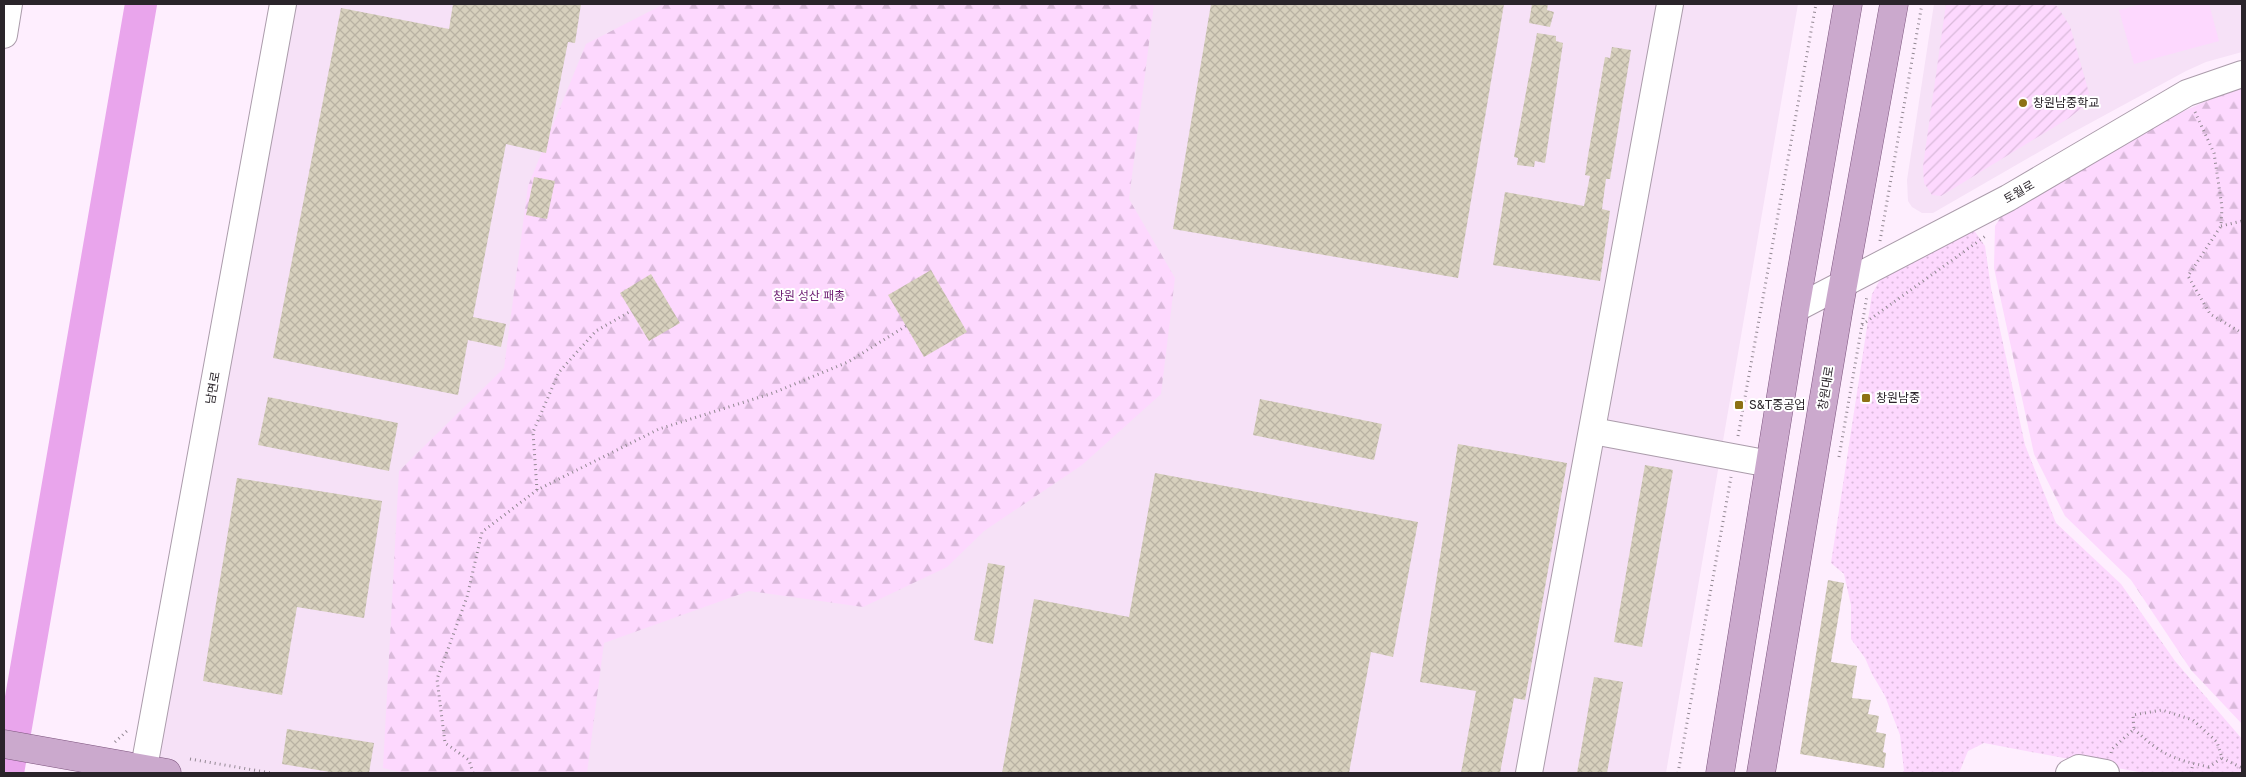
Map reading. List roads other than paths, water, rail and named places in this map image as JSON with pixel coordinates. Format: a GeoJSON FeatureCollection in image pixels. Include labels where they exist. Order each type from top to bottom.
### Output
{"type":"FeatureCollection","features":[{"type":"Feature","properties":{"kind":"main road"},"geometry":{"type":"LineString","coordinates":[[1720,773],[1794,309],[1848,4]]}},
{"type":"Feature","properties":{"kind":"main road","name":"창원대로"},"geometry":{"type":"LineString","coordinates":[[1761,773],[1844,282],[1894,4]]}},
{"type":"Feature","properties":{"kind":"main road"},"geometry":{"type":"LineString","coordinates":[[4,744],[151,772]]}},
{"type":"Feature","properties":{"kind":"street"},"geometry":{"type":"LineString","coordinates":[[4,35],[9,4]]}},
{"type":"Feature","properties":{"kind":"street","name":"남면로"},"geometry":{"type":"LineString","coordinates":[[151,772],[283,4]]}},
{"type":"Feature","properties":{"kind":"street"},"geometry":{"type":"LineString","coordinates":[[1529,773],[1670,4]]}},
{"type":"Feature","properties":{"kind":"street","name":"토월로"},"geometry":{"type":"LineString","coordinates":[[1794,309],[2000,203],[2187,93],[2242,74]]}},
{"type":"Feature","properties":{"kind":"street"},"geometry":{"type":"LineString","coordinates":[[1593,431],[1770,464]]}},
{"type":"Feature","properties":{"kind":"street"},"geometry":{"type":"LineString","coordinates":[[2069,773],[2078,768],[2105,773]]}},
{"type":"Feature","properties":{"kind":"waterway"},"geometry":{"type":"LineString","coordinates":[[8,773],[141,4]]}},
{"type":"Feature","properties":{"kind":"place","name":"창원남중학교"},"geometry":{"type":"Point","coordinates":[2023,103]}},
{"type":"Feature","properties":{"kind":"place","name":"창원남중"},"geometry":{"type":"Point","coordinates":[1866,398]}},
{"type":"Feature","properties":{"kind":"place","name":"S&T중공업"},"geometry":{"type":"Point","coordinates":[1739,405]}},
{"type":"Feature","properties":{"kind":"park label","name":"창원 성산 패총"},"geometry":{"type":"Point","coordinates":[809,296]}}]}
